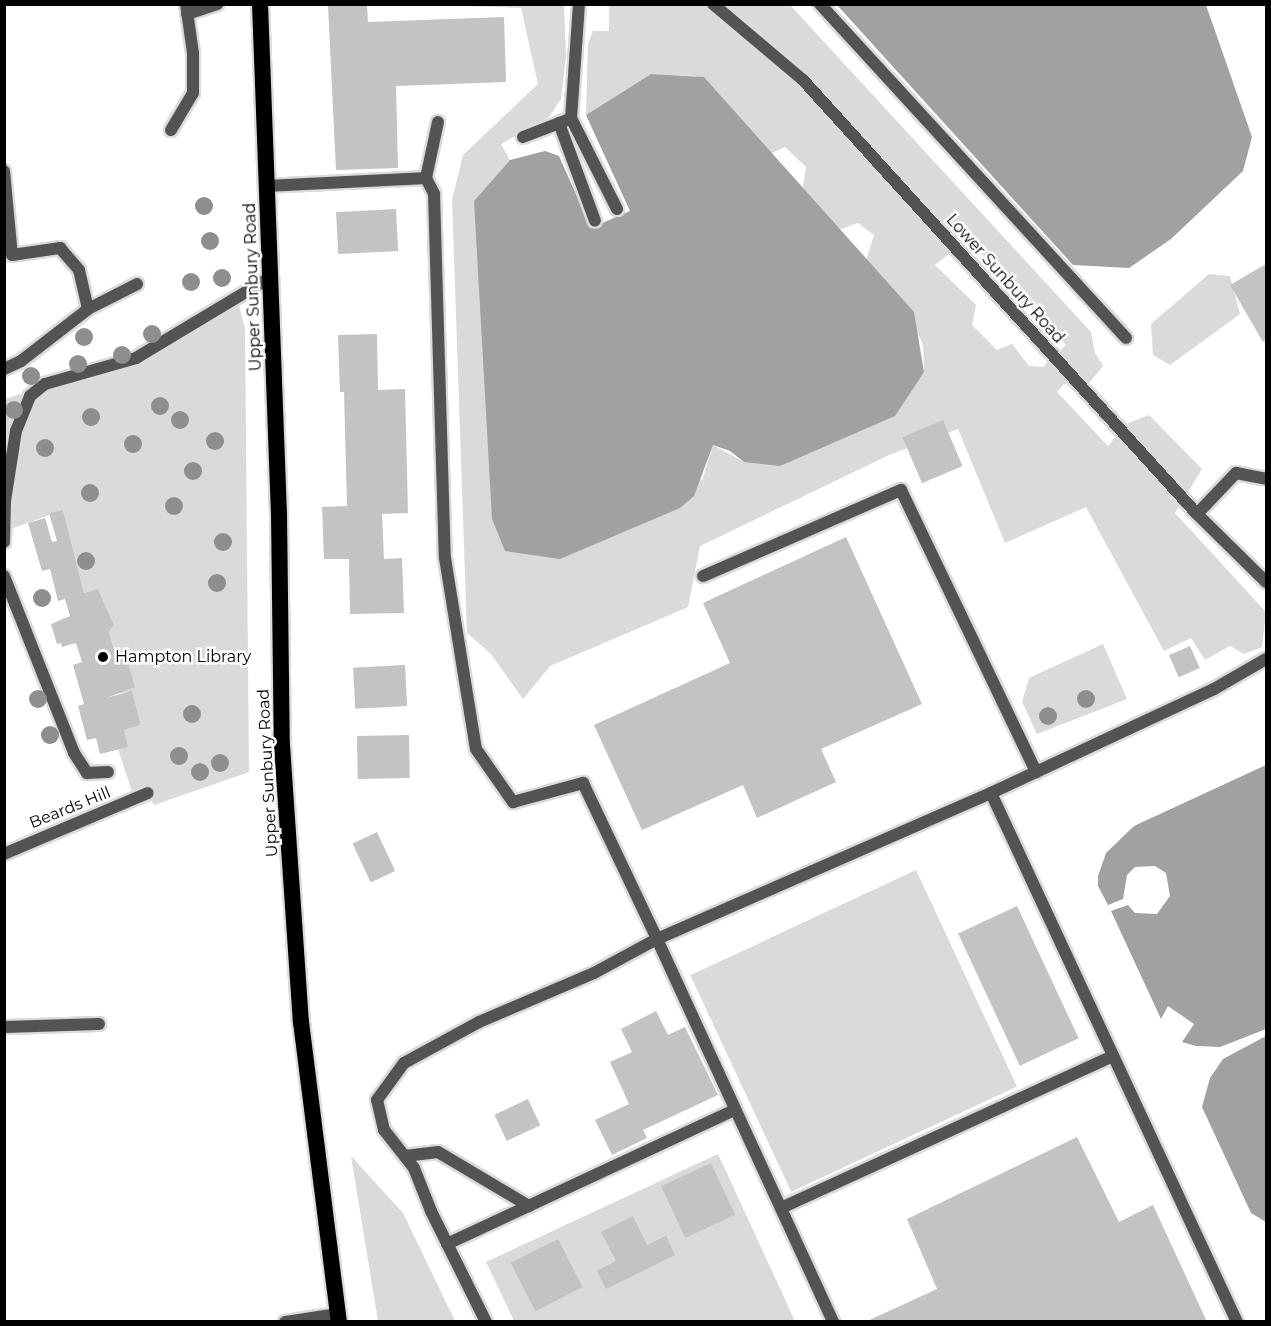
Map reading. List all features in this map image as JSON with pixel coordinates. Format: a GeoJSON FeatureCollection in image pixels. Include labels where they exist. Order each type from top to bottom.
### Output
{"type":"FeatureCollection","features":[{"type":"Feature","properties":{"kind":"highway","name":"Upper Sunbury Road"},"geometry":{"type":"LineString","coordinates":[[260,4],[271,277],[282,745],[301,1022],[338,1318]]}},
{"type":"Feature","properties":{"kind":"street"},"geometry":{"type":"LineString","coordinates":[[171,130],[193,93],[193,53],[187,9],[217,4]]}},
{"type":"Feature","properties":{"kind":"street"},"geometry":{"type":"LineString","coordinates":[[579,4],[565,121],[595,221]]}},
{"type":"Feature","properties":{"kind":"street","name":"Lower Sunbury Road"},"geometry":{"type":"LineString","coordinates":[[713,4],[803,80],[1197,514],[1266,582]]}},
{"type":"Feature","properties":{"kind":"street"},"geometry":{"type":"LineString","coordinates":[[820,4],[1126,338]]}},
{"type":"Feature","properties":{"kind":"street"},"geometry":{"type":"LineString","coordinates":[[523,137],[565,121]]}},
{"type":"Feature","properties":{"kind":"street"},"geometry":{"type":"LineString","coordinates":[[565,121],[617,209]]}},
{"type":"Feature","properties":{"kind":"street"},"geometry":{"type":"LineString","coordinates":[[438,122],[426,178],[434,194],[446,558],[476,750],[513,802],[583,783],[833,1322]]}},
{"type":"Feature","properties":{"kind":"street"},"geometry":{"type":"LineString","coordinates":[[4,171],[12,255],[60,248],[79,270],[88,309]]}},
{"type":"Feature","properties":{"kind":"street"},"geometry":{"type":"LineString","coordinates":[[267,186],[426,178]]}},
{"type":"Feature","properties":{"kind":"street"},"geometry":{"type":"LineString","coordinates":[[4,542],[5,501],[16,431],[30,396],[45,384],[136,358],[271,277]]}},
{"type":"Feature","properties":{"kind":"street"},"geometry":{"type":"LineString","coordinates":[[4,369],[21,362],[88,309],[137,284]]}},
{"type":"Feature","properties":{"kind":"street"},"geometry":{"type":"LineString","coordinates":[[1197,514],[1236,473],[1266,479]]}},
{"type":"Feature","properties":{"kind":"street"},"geometry":{"type":"LineString","coordinates":[[703,576],[901,490],[1036,772]]}},
{"type":"Feature","properties":{"kind":"street"},"geometry":{"type":"LineString","coordinates":[[4,576],[74,753],[87,773],[108,772]]}},
{"type":"Feature","properties":{"kind":"street"},"geometry":{"type":"LineString","coordinates":[[486,1322],[447,1244],[414,1168],[384,1130],[377,1100],[404,1063],[479,1022],[594,973],[657,939],[991,793],[1214,689],[1266,659]]}},
{"type":"Feature","properties":{"kind":"street","name":"Beards Hill"},"geometry":{"type":"LineString","coordinates":[[4,854],[148,793]]}},
{"type":"Feature","properties":{"kind":"street"},"geometry":{"type":"LineString","coordinates":[[991,793],[1237,1322]]}},
{"type":"Feature","properties":{"kind":"street"},"geometry":{"type":"LineString","coordinates":[[4,1028],[99,1024]]}},
{"type":"Feature","properties":{"kind":"street"},"geometry":{"type":"LineString","coordinates":[[781,1208],[1113,1056]]}},
{"type":"Feature","properties":{"kind":"street"},"geometry":{"type":"LineString","coordinates":[[447,1244],[735,1110]]}},
{"type":"Feature","properties":{"kind":"street"},"geometry":{"type":"LineString","coordinates":[[405,1156],[438,1152],[529,1206]]}},
{"type":"Feature","properties":{"kind":"street"},"geometry":{"type":"LineString","coordinates":[[285,1322],[338,1318]]}},
{"type":"Feature","properties":{"kind":"shaded area"},"geometry":{"type":"Polygon","coordinates":[[[434,5],[564,5],[566,56],[561,99],[549,117],[501,144],[510,160],[474,201],[702,481],[713,445],[744,462],[924,372],[923,345],[911,318],[864,267],[874,235],[858,223],[833,232],[801,201],[806,167],[785,147],[767,155],[742,133],[696,76],[651,74],[586,115],[588,44],[593,31],[609,31],[609,5],[790,5],[1091,332],[1095,353],[1103,366],[1090,382],[1064,384],[1057,392],[1108,446],[1126,424],[1149,415],[1202,469],[1175,513],[1266,612],[1262,647],[1244,654],[1230,646],[1205,660],[1191,638],[1164,651],[1086,507],[1005,543],[958,429],[889,455],[700,546],[688,607],[550,666],[523,699],[491,654],[467,633],[452,200],[463,155],[538,84],[521,8],[434,5]],[[968,239],[935,265],[976,305],[972,325],[997,350],[1012,344],[1029,366],[1043,367],[1066,345],[968,239]]]}},
{"type":"Feature","properties":{"kind":"shaded area"},"geometry":{"type":"Polygon","coordinates":[[[837,5],[1206,5],[1252,137],[1243,171],[1171,239],[1129,268],[1073,265],[837,5]]]}},
{"type":"Feature","properties":{"kind":"shaded area"},"geometry":{"type":"Polygon","coordinates":[[[651,74],[704,77],[914,312],[924,372],[895,416],[780,466],[744,462],[730,451],[713,445],[694,496],[680,508],[560,559],[505,551],[492,519],[474,201],[510,160],[545,151],[559,156],[591,228],[630,211],[586,115],[651,74]]]}},
{"type":"Feature","properties":{"kind":"shaded area"},"geometry":{"type":"Polygon","coordinates":[[[1209,274],[1230,276],[1240,314],[1170,365],[1153,355],[1151,324],[1209,274]]]}},
{"type":"Feature","properties":{"kind":"shaded area"},"geometry":{"type":"Polygon","coordinates":[[[236,295],[245,328],[249,772],[154,805],[148,794],[135,801],[118,749],[124,730],[141,725],[132,692],[106,695],[124,650],[115,653],[109,632],[114,625],[98,589],[84,593],[63,510],[5,531],[5,399],[136,358],[236,295]]]}},
{"type":"Feature","properties":{"kind":"shaded area"},"geometry":{"type":"Polygon","coordinates":[[[1103,644],[1127,699],[1037,734],[1022,702],[1029,678],[1103,644]]]}},
{"type":"Feature","properties":{"kind":"shaded area"},"geometry":{"type":"Polygon","coordinates":[[[1266,765],[1266,1029],[1220,1047],[1196,1046],[1182,1042],[1194,1024],[1168,1006],[1161,1019],[1111,911],[1128,905],[1135,913],[1157,914],[1170,896],[1166,873],[1155,866],[1135,867],[1127,875],[1123,899],[1108,905],[1098,886],[1098,876],[1106,853],[1134,826],[1266,765]]]}},
{"type":"Feature","properties":{"kind":"shaded area"},"geometry":{"type":"Polygon","coordinates":[[[916,870],[1017,1087],[791,1192],[690,975],[916,870]]]}},
{"type":"Feature","properties":{"kind":"shaded area"},"geometry":{"type":"Polygon","coordinates":[[[1266,1036],[1266,1222],[1251,1213],[1202,1107],[1210,1078],[1223,1059],[1266,1036]]]}},
{"type":"Feature","properties":{"kind":"shaded area"},"geometry":{"type":"Polygon","coordinates":[[[718,1154],[795,1321],[514,1321],[486,1262],[718,1154]]]}},
{"type":"Feature","properties":{"kind":"shaded area"},"geometry":{"type":"Polygon","coordinates":[[[351,1156],[403,1213],[455,1321],[378,1321],[351,1156]]]}},
{"type":"Feature","properties":{"kind":"building"},"geometry":{"type":"Polygon","coordinates":[[[367,5],[368,22],[504,17],[506,82],[396,86],[398,168],[336,170],[328,6],[367,5]]]}},
{"type":"Feature","properties":{"kind":"building"},"geometry":{"type":"Polygon","coordinates":[[[396,209],[398,251],[338,254],[336,212],[396,209]]]}},
{"type":"Feature","properties":{"kind":"building"},"geometry":{"type":"Polygon","coordinates":[[[1266,264],[1266,340],[1263,342],[1230,285],[1266,264]]]}},
{"type":"Feature","properties":{"kind":"building"},"geometry":{"type":"Polygon","coordinates":[[[377,334],[378,390],[405,389],[408,513],[382,514],[384,559],[402,558],[404,613],[350,614],[349,559],[324,559],[322,507],[347,506],[344,392],[340,392],[338,335],[377,334]]]}},
{"type":"Feature","properties":{"kind":"building"},"geometry":{"type":"Polygon","coordinates":[[[943,420],[963,466],[922,483],[902,437],[943,420]]]}},
{"type":"Feature","properties":{"kind":"building","name":"Hampton Library"},"geometry":{"type":"Polygon","coordinates":[[[63,510],[84,593],[98,589],[114,625],[109,632],[115,653],[124,650],[135,687],[106,698],[132,691],[141,725],[124,730],[128,747],[100,754],[96,738],[87,740],[78,706],[84,704],[73,665],[82,662],[76,643],[62,647],[61,643],[57,644],[51,624],[70,616],[65,599],[58,601],[50,569],[42,571],[28,523],[45,518],[52,542],[57,541],[49,513],[63,510]]]}},
{"type":"Feature","properties":{"kind":"building"},"geometry":{"type":"Polygon","coordinates":[[[846,537],[922,704],[821,749],[836,782],[757,818],[743,785],[642,830],[594,725],[730,663],[703,603],[846,537]]]}},
{"type":"Feature","properties":{"kind":"building"},"geometry":{"type":"Polygon","coordinates":[[[1190,646],[1200,668],[1179,677],[1169,655],[1190,646]]]}},
{"type":"Feature","properties":{"kind":"building"},"geometry":{"type":"Polygon","coordinates":[[[405,665],[407,706],[355,709],[353,668],[405,665]]]}},
{"type":"Feature","properties":{"kind":"building"},"geometry":{"type":"Polygon","coordinates":[[[409,735],[410,778],[358,779],[357,736],[409,735]]]}},
{"type":"Feature","properties":{"kind":"building"},"geometry":{"type":"Polygon","coordinates":[[[377,832],[395,871],[371,882],[353,843],[377,832]]]}},
{"type":"Feature","properties":{"kind":"building"},"geometry":{"type":"Polygon","coordinates":[[[1017,906],[1079,1038],[1020,1066],[958,933],[1017,906]]]}},
{"type":"Feature","properties":{"kind":"building"},"geometry":{"type":"Polygon","coordinates":[[[656,1011],[668,1035],[685,1027],[718,1095],[643,1130],[647,1138],[612,1155],[595,1120],[629,1104],[610,1062],[632,1052],[621,1029],[656,1011]]]}},
{"type":"Feature","properties":{"kind":"building"},"geometry":{"type":"Polygon","coordinates":[[[528,1099],[540,1125],[507,1141],[494,1115],[528,1099]]]}},
{"type":"Feature","properties":{"kind":"building"},"geometry":{"type":"Polygon","coordinates":[[[1077,1137],[1119,1222],[1153,1205],[1207,1322],[865,1322],[937,1289],[907,1219],[1077,1137]]]}},
{"type":"Feature","properties":{"kind":"building"},"geometry":{"type":"Polygon","coordinates":[[[711,1163],[735,1215],[685,1238],[661,1186],[711,1163]]]}},
{"type":"Feature","properties":{"kind":"building"},"geometry":{"type":"Polygon","coordinates":[[[633,1216],[647,1245],[666,1236],[675,1255],[606,1289],[597,1271],[616,1261],[601,1232],[633,1216]]]}},
{"type":"Feature","properties":{"kind":"building"},"geometry":{"type":"Polygon","coordinates":[[[558,1239],[583,1287],[535,1311],[511,1263],[558,1239]]]}},
{"type":"Feature","properties":{"kind":"place","name":"Hampton Library"},"geometry":{"type":"Point","coordinates":[103,657]}}]}
